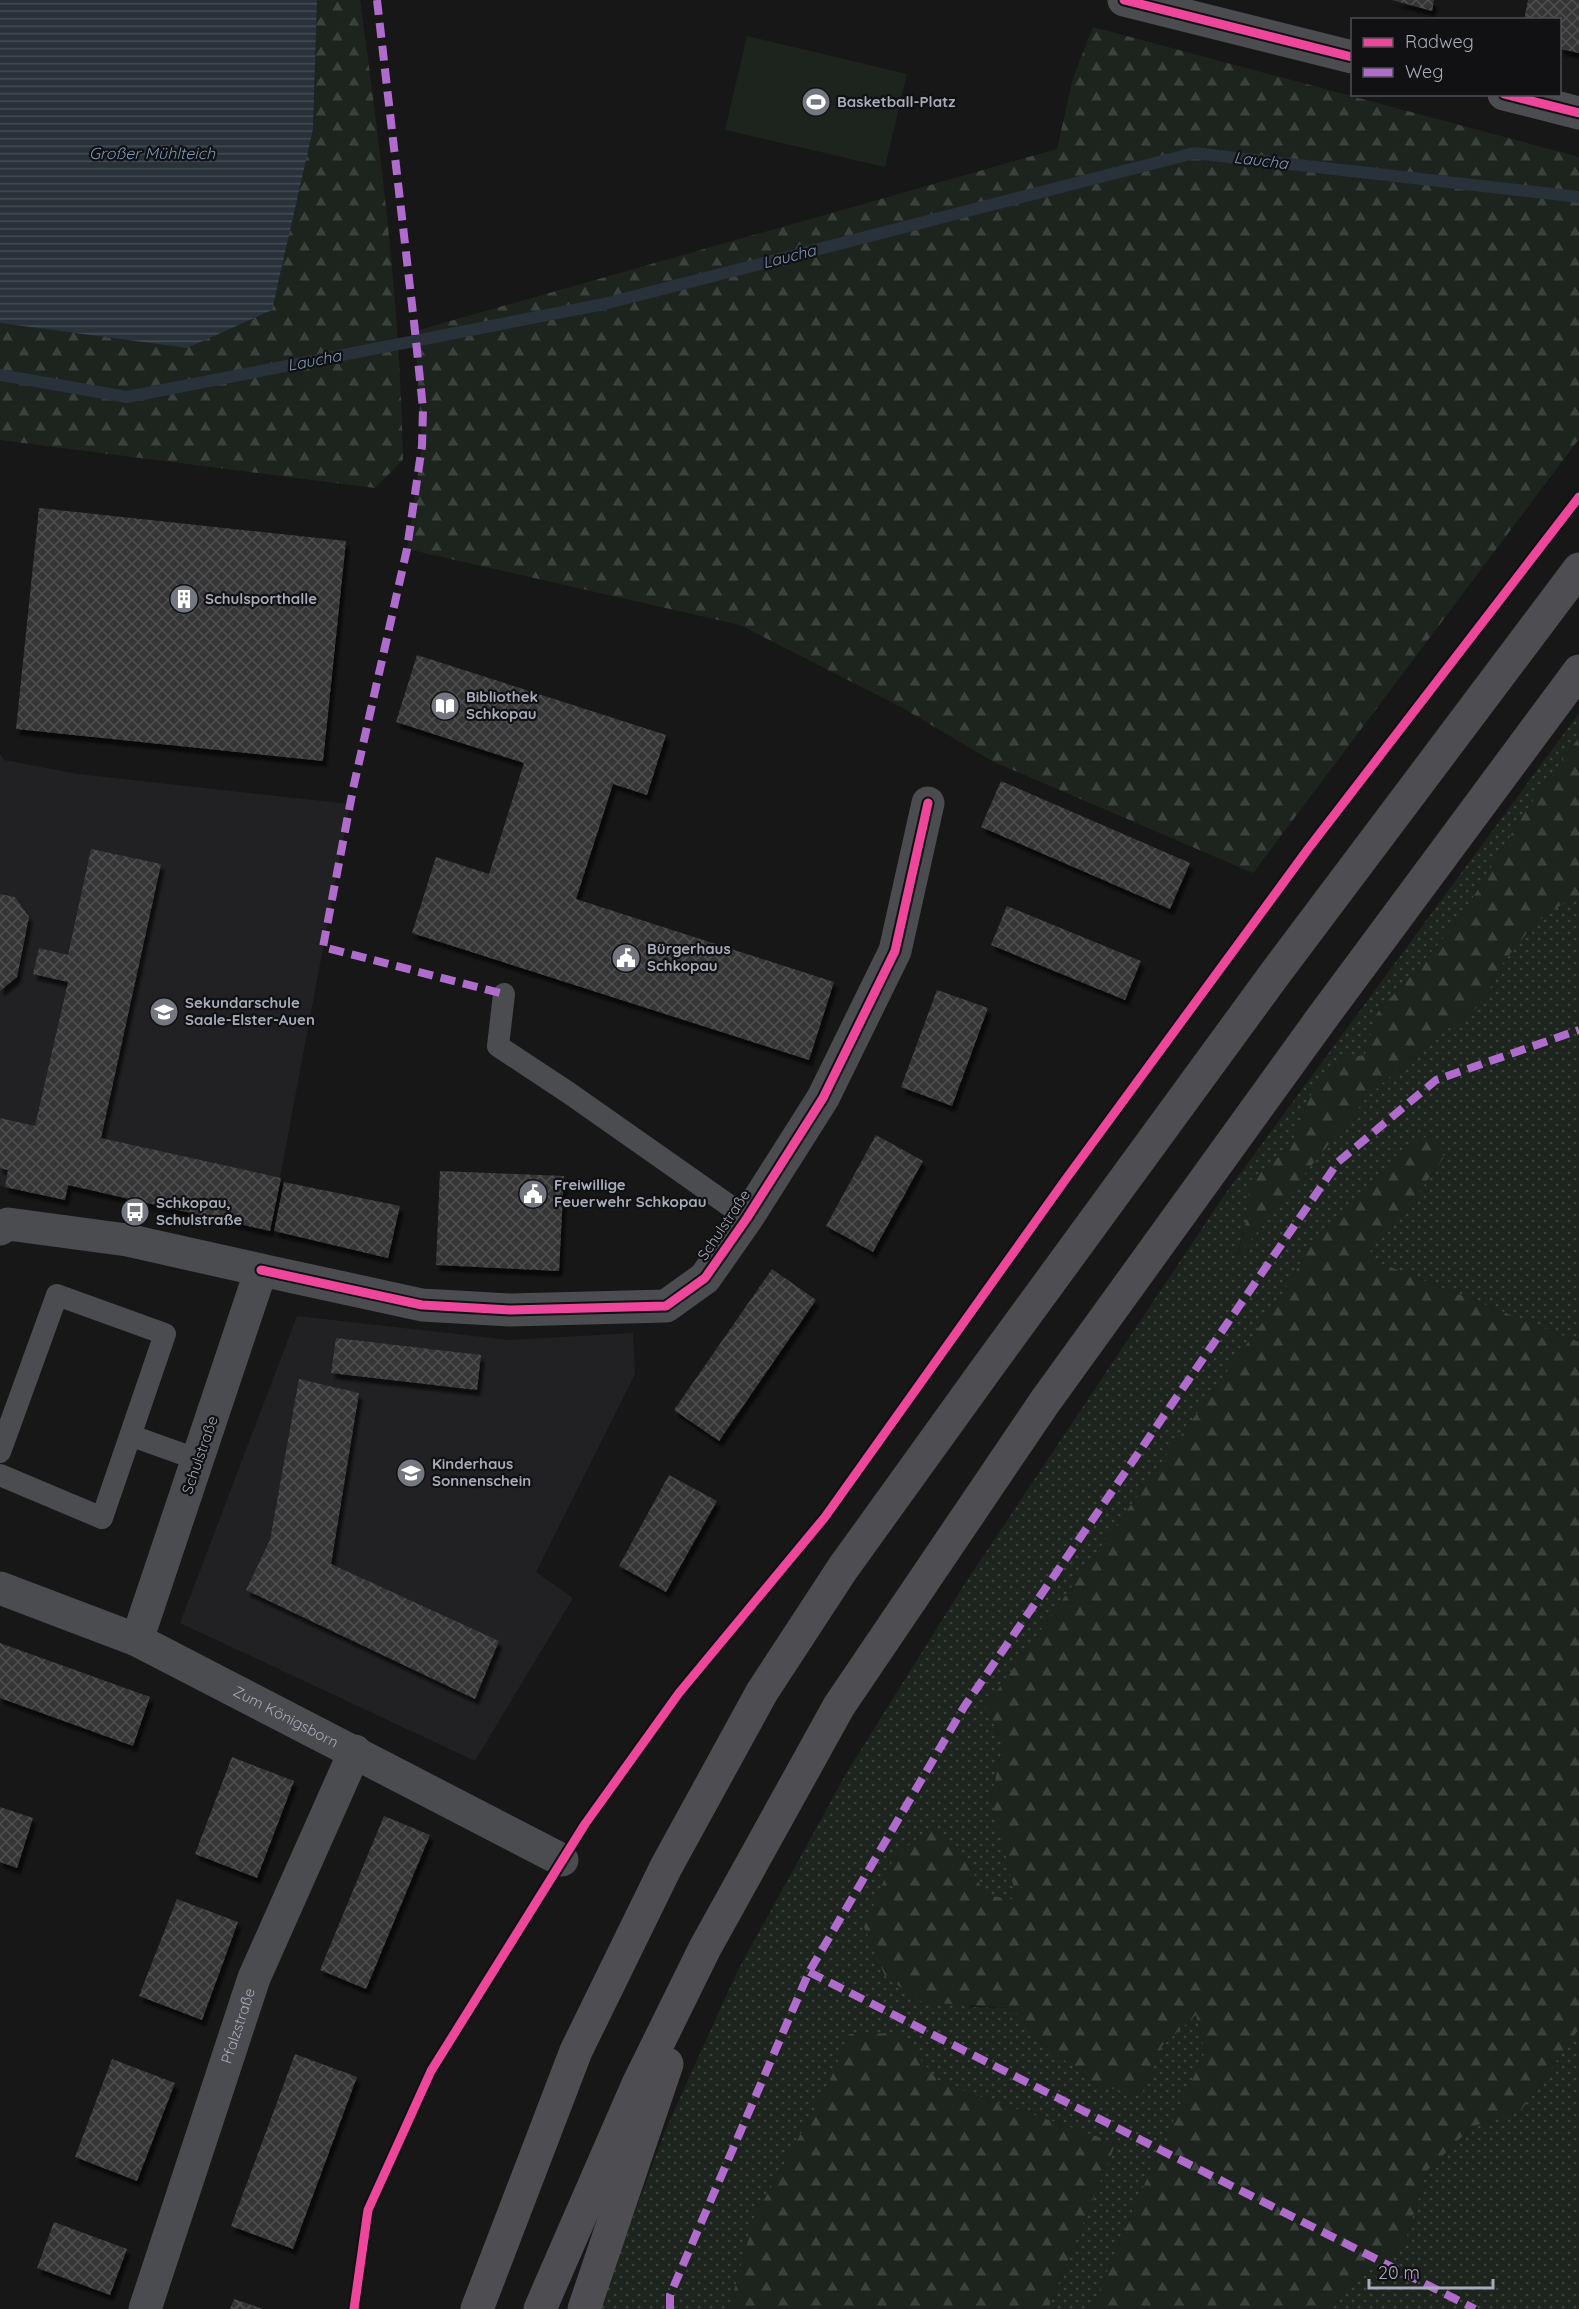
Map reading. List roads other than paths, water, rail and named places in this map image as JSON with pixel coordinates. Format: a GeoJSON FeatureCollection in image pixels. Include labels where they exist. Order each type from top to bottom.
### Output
{"type":"FeatureCollection","features":[{"type":"Feature","properties":{"kind":"highway"},"geometry":{"type":"LineString","coordinates":[[477,2309],[576,2051],[666,1867],[762,1692],[843,1568],[994,1359],[1274,975],[1579,569]]}},
{"type":"Feature","properties":{"kind":"highway"},"geometry":{"type":"LineString","coordinates":[[540,2309],[638,2084],[705,1948],[839,1706],[1044,1403],[1319,1022],[1579,670]]}},
{"type":"Feature","properties":{"kind":"highway"},"geometry":{"type":"LineString","coordinates":[[584,2309],[623,2201],[705,1948]]}},
{"type":"Feature","properties":{"kind":"street"},"geometry":{"type":"LineString","coordinates":[[1124,0],[1351,57]]}},
{"type":"Feature","properties":{"kind":"street"},"geometry":{"type":"LineString","coordinates":[[1512,96],[1579,113]]}},
{"type":"Feature","properties":{"kind":"street","name":"Schulstraße"},"geometry":{"type":"LineString","coordinates":[[0,1228],[8,1224],[127,1240],[422,1305],[510,1310],[666,1306],[705,1278],[747,1218],[823,1098],[888,970],[895,951],[928,803]]}},
{"type":"Feature","properties":{"kind":"street","name":"Schulstraße"},"geometry":{"type":"LineString","coordinates":[[137,1640],[261,1270]]}},
{"type":"Feature","properties":{"kind":"street","name":"Zum Königsborn"},"geometry":{"type":"LineString","coordinates":[[0,1588],[137,1640],[562,1860]]}},
{"type":"Feature","properties":{"kind":"street","name":"Pfalzstraße"},"geometry":{"type":"LineString","coordinates":[[145,2309],[254,1978],[355,1751]]}},
{"type":"Feature","properties":{"kind":"lane"},"geometry":{"type":"LineString","coordinates":[[504,994],[498,1046],[747,1218]]}},
{"type":"Feature","properties":{"kind":"lane"},"geometry":{"type":"LineString","coordinates":[[0,1452],[9,1394],[57,1295],[165,1334],[132,1436],[102,1518],[0,1475]]}},
{"type":"Feature","properties":{"kind":"lane"},"geometry":{"type":"LineString","coordinates":[[132,1436],[198,1460]]}},
{"type":"Feature","properties":{"kind":"water","name":"Großer Mühlteich"},"geometry":{"type":"Polygon","coordinates":[[[0,0],[317,0],[313,129],[272,310],[187,348],[0,323],[0,0]]]}},
{"type":"Feature","properties":{"kind":"waterway","name":"Laucha"},"geometry":{"type":"LineString","coordinates":[[0,375],[127,397],[604,304],[1194,153],[1579,197]]}},
{"type":"Feature","properties":{"kind":"place","name":"Basketball-Platz"},"geometry":{"type":"Point","coordinates":[816,102]}},
{"type":"Feature","properties":{"kind":"place","name":"Schulsporthalle"},"geometry":{"type":"Point","coordinates":[184,599]}},
{"type":"Feature","properties":{"kind":"place","name":"Bibliothek Schkopau"},"geometry":{"type":"Point","coordinates":[445,706]}},
{"type":"Feature","properties":{"kind":"place","name":"Bürgerhaus Schkopau"},"geometry":{"type":"Point","coordinates":[626,958]}},
{"type":"Feature","properties":{"kind":"place","name":"Sekundarschule Saale-Elster-Auen"},"geometry":{"type":"Point","coordinates":[164,1012]}},
{"type":"Feature","properties":{"kind":"place","name":"Freiwillige Feuerwehr Schkopau"},"geometry":{"type":"Point","coordinates":[533,1194]}},
{"type":"Feature","properties":{"kind":"place","name":"Schkopau, Schulstraße"},"geometry":{"type":"Point","coordinates":[135,1212]}},
{"type":"Feature","properties":{"kind":"place","name":"Kinderhaus Sonnenschein"},"geometry":{"type":"Point","coordinates":[411,1473]}}]}
